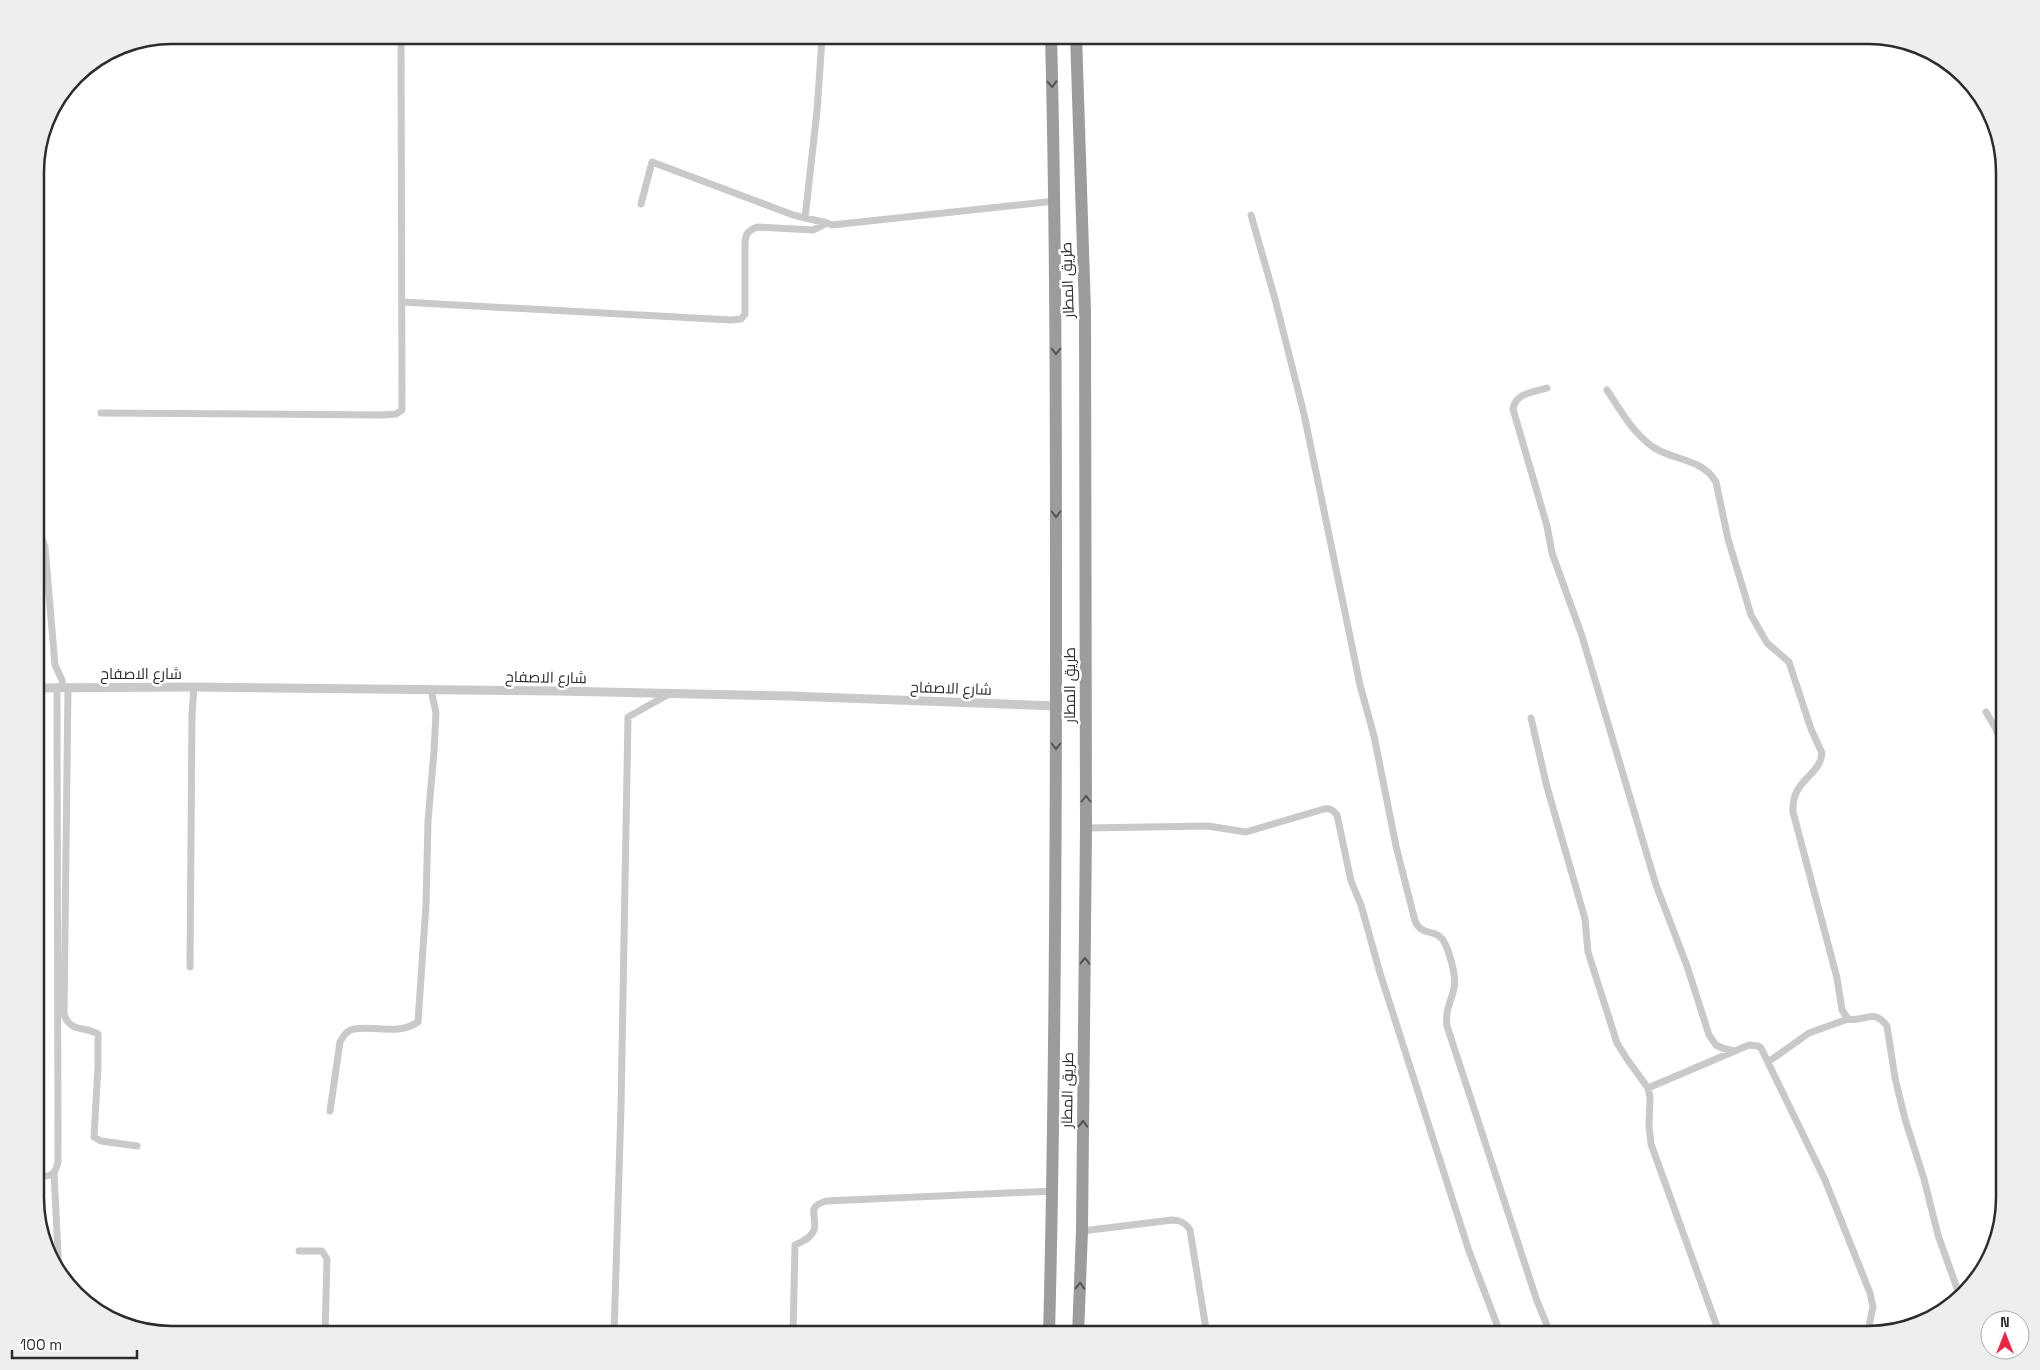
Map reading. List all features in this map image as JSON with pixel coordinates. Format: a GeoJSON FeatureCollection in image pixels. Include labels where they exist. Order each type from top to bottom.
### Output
{"type":"FeatureCollection","features":[{"type":"Feature","properties":{"kind":"highway","name":"طريق المطار"},"geometry":{"type":"LineString","coordinates":[[1049,1326],[1053,1191],[1056,706],[1055,201],[1051,44]]}},
{"type":"Feature","properties":{"kind":"highway","name":"طريق المطار"},"geometry":{"type":"LineString","coordinates":[[1076,44],[1085,311],[1086,828],[1082,1231],[1078,1326]]}},
{"type":"Feature","properties":{"kind":"street"},"geometry":{"type":"LineString","coordinates":[[101,413],[396,414],[402,408],[401,44]]}},
{"type":"Feature","properties":{"kind":"street"},"geometry":{"type":"LineString","coordinates":[[805,218],[817,111],[822,44]]}},
{"type":"Feature","properties":{"kind":"street"},"geometry":{"type":"LineString","coordinates":[[641,204],[652,162],[805,218],[832,224],[1055,201]]}},
{"type":"Feature","properties":{"kind":"street"},"geometry":{"type":"LineString","coordinates":[[1251,216],[1275,299],[1304,414],[1360,685],[1374,736],[1396,846],[1415,921],[1422,930],[1437,935],[1443,940],[1453,969],[1455,987],[1447,1009],[1447,1026],[1537,1301],[1547,1326]]}},
{"type":"Feature","properties":{"kind":"street"},"geometry":{"type":"LineString","coordinates":[[402,302],[740,319],[746,314],[745,236],[750,230],[757,227],[813,230],[827,223]]}},
{"type":"Feature","properties":{"kind":"street"},"geometry":{"type":"LineString","coordinates":[[1547,388],[1520,397],[1515,402],[1513,409],[1547,526],[1552,554],[1585,645],[1651,869],[1709,1035],[1716,1045],[1734,1051]]}},
{"type":"Feature","properties":{"kind":"street"},"geometry":{"type":"LineString","coordinates":[[1607,390],[1631,426],[1646,442],[1665,453],[1702,466],[1713,475],[1718,488],[1728,539],[1750,614],[1767,643],[1786,658],[1792,668],[1811,728],[1822,753],[1817,766],[1795,792],[1792,812],[1836,973],[1842,1010],[1848,1019]]}},
{"type":"Feature","properties":{"kind":"street"},"geometry":{"type":"LineString","coordinates":[[44,543],[55,665],[63,687],[64,1014],[68,1023],[73,1027],[98,1034],[94,1137],[101,1141],[137,1146]]}},
{"type":"Feature","properties":{"kind":"street"},"geometry":{"type":"LineString","coordinates":[[58,1256],[54,1174],[58,1161],[63,687]]}},
{"type":"Feature","properties":{"kind":"street"},"geometry":{"type":"LineString","coordinates":[[190,967],[192,714],[194,687]]}},
{"type":"Feature","properties":{"kind":"street","name":"شارع الاصفاح"},"geometry":{"type":"LineString","coordinates":[[44,688],[194,687],[790,696],[1056,706]]}},
{"type":"Feature","properties":{"kind":"street"},"geometry":{"type":"LineString","coordinates":[[330,1111],[340,1042],[345,1034],[353,1029],[398,1030],[410,1028],[418,1022],[426,904],[428,821],[436,713],[431,690]]}},
{"type":"Feature","properties":{"kind":"street"},"geometry":{"type":"LineString","coordinates":[[614,1326],[621,1107],[628,717],[669,694]]}},
{"type":"Feature","properties":{"kind":"street"},"geometry":{"type":"LineString","coordinates":[[1986,712],[1996,729]]}},
{"type":"Feature","properties":{"kind":"street"},"geometry":{"type":"LineString","coordinates":[[1530,718],[1579,905],[1585,919],[1588,952],[1617,1043],[1648,1088],[1650,1097],[1649,1125],[1651,1144],[1717,1326]]}},
{"type":"Feature","properties":{"kind":"street"},"geometry":{"type":"LineString","coordinates":[[1086,828],[1208,826],[1246,832],[1324,809],[1335,812],[1351,881],[1361,905],[1380,973],[1437,1154],[1471,1257],[1498,1326]]}},
{"type":"Feature","properties":{"kind":"street"},"geometry":{"type":"LineString","coordinates":[[1768,1062],[1809,1034],[1848,1019],[1873,1016],[1884,1021],[1887,1026],[1905,1119],[1924,1179],[1938,1235],[1957,1290]]}},
{"type":"Feature","properties":{"kind":"street"},"geometry":{"type":"LineString","coordinates":[[1648,1088],[1749,1045],[1758,1046],[1764,1052],[1825,1180],[1870,1293],[1872,1308],[1869,1326]]}},
{"type":"Feature","properties":{"kind":"street"},"geometry":{"type":"LineString","coordinates":[[44,1176],[54,1174]]}},
{"type":"Feature","properties":{"kind":"street"},"geometry":{"type":"LineString","coordinates":[[792,1326],[795,1245],[806,1240],[814,1231],[814,1208],[817,1203],[835,1200],[1053,1191]]}},
{"type":"Feature","properties":{"kind":"street"},"geometry":{"type":"LineString","coordinates":[[1082,1231],[1172,1220],[1180,1220],[1186,1224],[1190,1230],[1206,1326]]}},
{"type":"Feature","properties":{"kind":"street"},"geometry":{"type":"LineString","coordinates":[[299,1251],[322,1252],[327,1258],[325,1326]]}}]}
